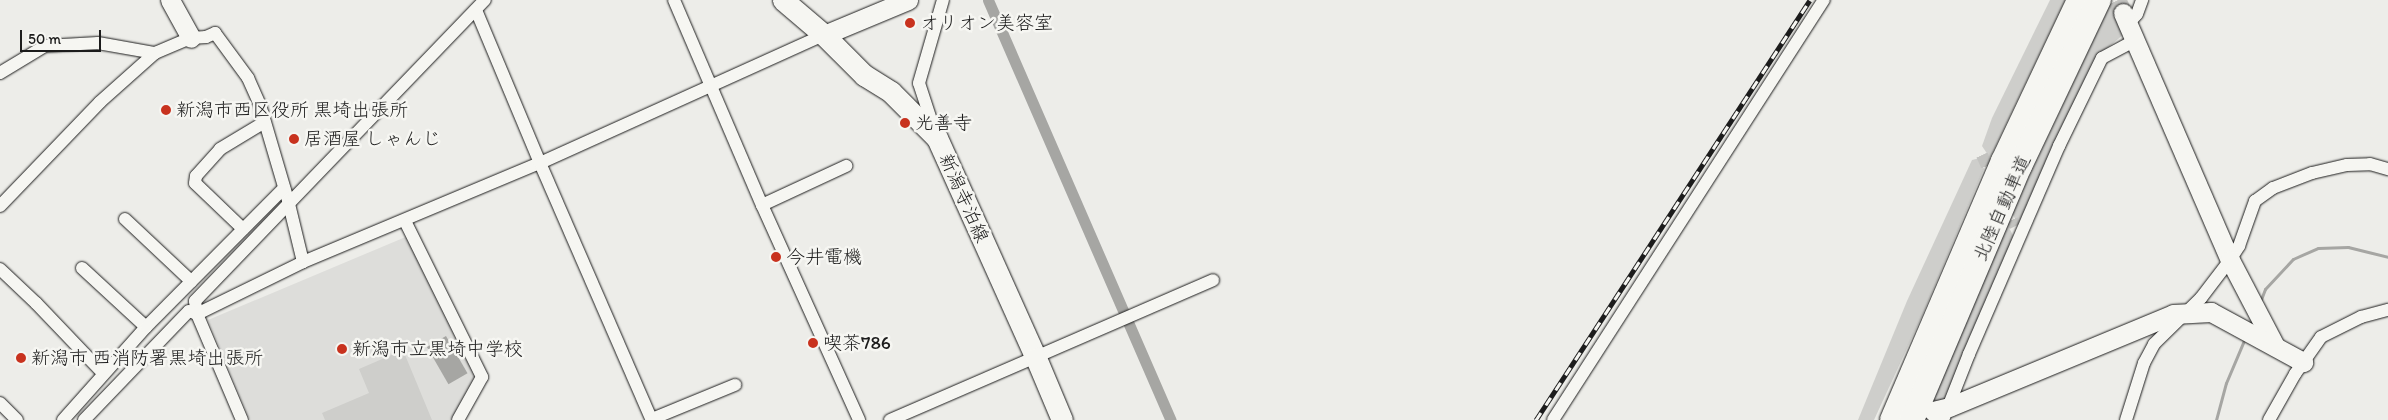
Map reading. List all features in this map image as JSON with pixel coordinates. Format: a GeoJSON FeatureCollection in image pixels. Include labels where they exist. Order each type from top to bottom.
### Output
{"type":"FeatureCollection","features":[{"type":"Feature","properties":{"kind":"highway","name":"北陸自動車道"},"geometry":{"type":"LineString","coordinates":[[1892,420],[1999,169],[2079,0]]}},
{"type":"Feature","properties":{"kind":"highway","name":"北陸自動車道"},"geometry":{"type":"LineString","coordinates":[[1934,415],[2020,166],[2099,0]]}},
{"type":"Feature","properties":{"kind":"main road","name":"新潟寺泊線"},"geometry":{"type":"LineString","coordinates":[[783,0],[824,35],[864,75],[891,92],[937,138],[1062,420]]}},
{"type":"Feature","properties":{"kind":"street"},"geometry":{"type":"LineString","coordinates":[[170,0],[191,38]]}},
{"type":"Feature","properties":{"kind":"street"},"geometry":{"type":"LineString","coordinates":[[242,420],[197,314],[195,302],[485,0]]}},
{"type":"Feature","properties":{"kind":"street"},"geometry":{"type":"LineString","coordinates":[[674,0],[710,87],[859,420]]}},
{"type":"Feature","properties":{"kind":"street"},"geometry":{"type":"LineString","coordinates":[[84,420],[189,311],[197,314],[303,262],[540,163],[824,35],[908,0]]}},
{"type":"Feature","properties":{"kind":"street"},"geometry":{"type":"LineString","coordinates":[[937,138],[919,83],[943,0]]}},
{"type":"Feature","properties":{"kind":"street"},"geometry":{"type":"LineString","coordinates":[[1553,420],[1824,0]]}},
{"type":"Feature","properties":{"kind":"street"},"geometry":{"type":"LineString","coordinates":[[1934,415],[1969,354],[2060,146],[2102,58],[2129,26],[2137,14],[2142,0]]}},
{"type":"Feature","properties":{"kind":"street"},"geometry":{"type":"LineString","coordinates":[[476,10],[540,163],[652,420],[735,385]]}},
{"type":"Feature","properties":{"kind":"street"},"geometry":{"type":"LineString","coordinates":[[2129,26],[2230,260],[2275,346]]}},
{"type":"Feature","properties":{"kind":"street"},"geometry":{"type":"LineString","coordinates":[[0,206],[100,102],[155,53],[191,38],[206,37],[215,33],[248,78],[265,122],[303,262]]}},
{"type":"Feature","properties":{"kind":"street"},"geometry":{"type":"LineString","coordinates":[[0,72],[45,46],[98,43],[155,53]]}},
{"type":"Feature","properties":{"kind":"street"},"geometry":{"type":"LineString","coordinates":[[243,229],[195,183],[196,176],[220,148],[265,122]]}},
{"type":"Feature","properties":{"kind":"street"},"geometry":{"type":"LineString","coordinates":[[2126,420],[2138,380],[2154,344],[2186,314],[2230,260],[2239,246],[2255,201],[2273,188],[2312,173],[2347,164],[2370,164],[2388,169]]}},
{"type":"Feature","properties":{"kind":"street"},"geometry":{"type":"LineString","coordinates":[[762,205],[846,166]]}},
{"type":"Feature","properties":{"kind":"street"},"geometry":{"type":"LineString","coordinates":[[62,420],[146,327],[284,188]]}},
{"type":"Feature","properties":{"kind":"street"},"geometry":{"type":"LineString","coordinates":[[125,219],[191,281]]}},
{"type":"Feature","properties":{"kind":"street"},"geometry":{"type":"LineString","coordinates":[[405,221],[482,377],[458,420]]}},
{"type":"Feature","properties":{"kind":"street"},"geometry":{"type":"LineString","coordinates":[[82,268],[146,327]]}},
{"type":"Feature","properties":{"kind":"street"},"geometry":{"type":"LineString","coordinates":[[0,269],[36,303],[103,373]]}},
{"type":"Feature","properties":{"kind":"street"},"geometry":{"type":"LineString","coordinates":[[890,420],[1213,280]]}},
{"type":"Feature","properties":{"kind":"street"},"geometry":{"type":"LineString","coordinates":[[2269,420],[2303,362],[2321,337],[2361,317],[2388,310]]}},
{"type":"Feature","properties":{"kind":"street"},"geometry":{"type":"LineString","coordinates":[[1934,415],[2173,314],[2211,312],[2303,362]]}},
{"type":"Feature","properties":{"kind":"street"},"geometry":{"type":"LineString","coordinates":[[1,406],[17,420]]}},
{"type":"Feature","properties":{"kind":"shaded area"},"geometry":{"type":"Polygon","coordinates":[[[2050,0],[2065,0],[1990,158],[1982,146],[1992,118],[2050,0]]]}},
{"type":"Feature","properties":{"kind":"shaded area"},"geometry":{"type":"Polygon","coordinates":[[[2111,3],[2124,34],[2099,55],[2021,230],[2012,213],[2111,3]]]}},
{"type":"Feature","properties":{"kind":"shaded area"},"geometry":{"type":"Polygon","coordinates":[[[1980,158],[1984,169],[1922,316],[1874,420],[1858,420],[1907,301],[1972,160],[1980,158]]]}},
{"type":"Feature","properties":{"kind":"shaded area"},"geometry":{"type":"Polygon","coordinates":[[[2007,224],[2015,239],[1946,400],[1930,409],[2007,224]]]}},
{"type":"Feature","properties":{"kind":"shaded area","name":"新潟市立黒埼中学校"},"geometry":{"type":"Polygon","coordinates":[[[408,236],[478,379],[454,420],[250,420],[208,320],[408,236]]]}},
{"type":"Feature","properties":{"kind":"shaded area"},"geometry":{"type":"Polygon","coordinates":[[[446,336],[468,373],[448,384],[427,347],[446,336]]]}},
{"type":"Feature","properties":{"kind":"shaded area"},"geometry":{"type":"Polygon","coordinates":[[[403,350],[432,420],[325,420],[322,413],[369,393],[359,369],[403,350]]]}},
{"type":"Feature","properties":{"kind":"waterway"},"geometry":{"type":"LineString","coordinates":[[988,0],[1171,420]]}},
{"type":"Feature","properties":{"kind":"waterway"},"geometry":{"type":"LineString","coordinates":[[2260,302],[2265,289],[2293,259],[2318,248],[2348,247],[2388,257]]}},
{"type":"Feature","properties":{"kind":"waterway"},"geometry":{"type":"LineString","coordinates":[[2216,420],[2226,383],[2245,338]]}},
{"type":"Feature","properties":{"kind":"tunnel"},"geometry":{"type":"LineString","coordinates":[[2117,0],[2123,13]]}},
{"type":"Feature","properties":{"kind":"tunnel"},"geometry":{"type":"LineString","coordinates":[[1982,155],[1994,182]]}},
{"type":"Feature","properties":{"kind":"tunnel"},"geometry":{"type":"LineString","coordinates":[[2004,204],[2015,227]]}},
{"type":"Feature","properties":{"kind":"railway"},"geometry":{"type":"LineString","coordinates":[[1536,420],[1810,0]]}},
{"type":"Feature","properties":{"kind":"place","name":"オリオン美容室"},"geometry":{"type":"Point","coordinates":[910,23]}},
{"type":"Feature","properties":{"kind":"place","name":"新潟市西区役所 黒埼出張所"},"geometry":{"type":"Point","coordinates":[166,110]}},
{"type":"Feature","properties":{"kind":"place","name":"光善寺"},"geometry":{"type":"Point","coordinates":[905,123]}},
{"type":"Feature","properties":{"kind":"place","name":"居酒屋 しゃんじ"},"geometry":{"type":"Point","coordinates":[294,139]}},
{"type":"Feature","properties":{"kind":"place","name":"今井電機"},"geometry":{"type":"Point","coordinates":[776,257]}},
{"type":"Feature","properties":{"kind":"place","name":"喫茶786"},"geometry":{"type":"Point","coordinates":[813,343]}},
{"type":"Feature","properties":{"kind":"place","name":"新潟市立黒埼中学校"},"geometry":{"type":"Point","coordinates":[342,349]}},
{"type":"Feature","properties":{"kind":"place","name":"新潟市 西消防署黒埼出張所"},"geometry":{"type":"Point","coordinates":[21,358]}}]}
